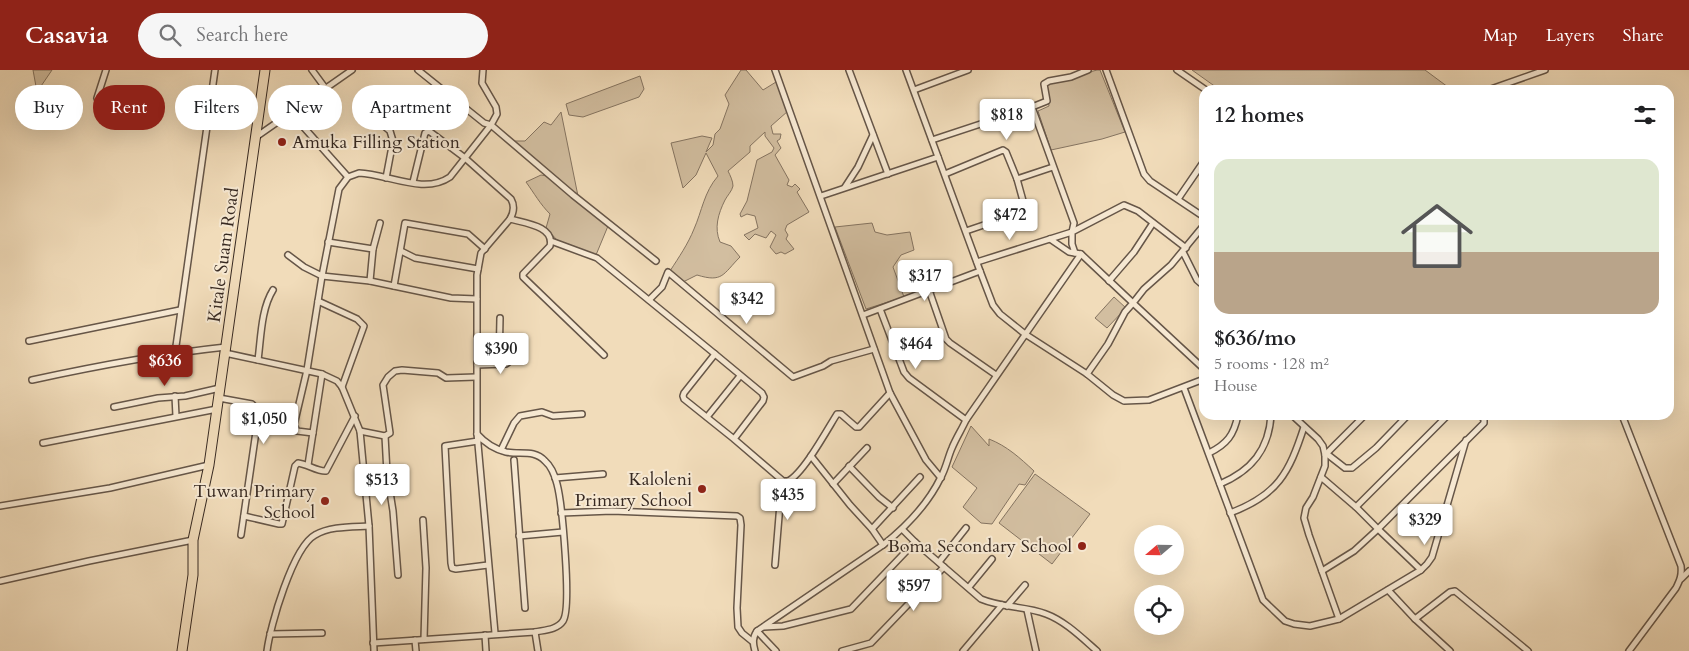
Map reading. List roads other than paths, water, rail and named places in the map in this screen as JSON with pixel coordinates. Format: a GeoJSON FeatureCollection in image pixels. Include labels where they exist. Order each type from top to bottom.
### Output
{"type":"FeatureCollection","features":[{"type":"Feature","properties":{"kind":"highway","name":"Kitale Suam Road"},"geometry":{"type":"LineString","coordinates":[[182,651],[193,575],[193,540],[209,465],[266,70]]}},
{"type":"Feature","properties":{"kind":"street"},"geometry":{"type":"LineString","coordinates":[[101,85],[106,70]]}},
{"type":"Feature","properties":{"kind":"street"},"geometry":{"type":"LineString","coordinates":[[175,353],[215,70]]}},
{"type":"Feature","properties":{"kind":"street"},"geometry":{"type":"LineString","coordinates":[[312,70],[324,85]]}},
{"type":"Feature","properties":{"kind":"street"},"geometry":{"type":"LineString","coordinates":[[330,85],[352,70]]}},
{"type":"Feature","properties":{"kind":"street"},"geometry":{"type":"LineString","coordinates":[[418,70],[484,123],[491,125],[572,195],[656,261]]}},
{"type":"Feature","properties":{"kind":"street"},"geometry":{"type":"LineString","coordinates":[[313,433],[297,432],[294,427],[307,370],[338,193],[348,177],[359,173],[429,185],[444,181],[450,177],[491,125],[497,114],[496,107],[482,83],[483,70]]}},
{"type":"Feature","properties":{"kind":"street"},"geometry":{"type":"LineString","coordinates":[[775,70],[890,393],[926,460],[941,478]]}},
{"type":"Feature","properties":{"kind":"street"},"geometry":{"type":"LineString","coordinates":[[849,70],[888,174]]}},
{"type":"Feature","properties":{"kind":"street"},"geometry":{"type":"LineString","coordinates":[[906,70],[980,271],[996,310],[1004,319],[1124,401],[1149,400],[1199,381]]}},
{"type":"Feature","properties":{"kind":"street"},"geometry":{"type":"LineString","coordinates":[[914,90],[968,70]]}},
{"type":"Feature","properties":{"kind":"street"},"geometry":{"type":"LineString","coordinates":[[932,140],[1047,101],[1044,84],[1049,81],[1071,77],[1088,70]]}},
{"type":"Feature","properties":{"kind":"street"},"geometry":{"type":"LineString","coordinates":[[1106,70],[1144,174],[1150,181],[1199,214]]}},
{"type":"Feature","properties":{"kind":"street"},"geometry":{"type":"LineString","coordinates":[[1176,70],[1199,85]]}},
{"type":"Feature","properties":{"kind":"street"},"geometry":{"type":"LineString","coordinates":[[1502,85],[1545,70]]}},
{"type":"Feature","properties":{"kind":"street"},"geometry":{"type":"LineString","coordinates":[[1032,107],[1074,223],[1072,244],[1078,254],[1199,364]]}},
{"type":"Feature","properties":{"kind":"street"},"geometry":{"type":"LineString","coordinates":[[256,137],[268,129]]}},
{"type":"Feature","properties":{"kind":"street"},"geometry":{"type":"LineString","coordinates":[[306,130],[348,177]]}},
{"type":"Feature","properties":{"kind":"street"},"geometry":{"type":"LineString","coordinates":[[386,178],[393,141],[388,130]]}},
{"type":"Feature","properties":{"kind":"street"},"geometry":{"type":"LineString","coordinates":[[413,182],[425,132],[432,132],[465,158],[511,199],[514,207],[510,219],[485,249],[480,258],[478,269],[477,433],[495,633]]}},
{"type":"Feature","properties":{"kind":"street"},"geometry":{"type":"LineString","coordinates":[[845,188],[858,167],[873,135]]}},
{"type":"Feature","properties":{"kind":"street"},"geometry":{"type":"LineString","coordinates":[[945,174],[1003,150],[1006,152],[1017,179],[1025,208],[1022,212],[966,231]]}},
{"type":"Feature","properties":{"kind":"street"},"geometry":{"type":"LineString","coordinates":[[821,196],[938,157]]}},
{"type":"Feature","properties":{"kind":"street"},"geometry":{"type":"LineString","coordinates":[[1017,179],[1053,167]]}},
{"type":"Feature","properties":{"kind":"street"},"geometry":{"type":"LineString","coordinates":[[1178,199],[1199,168]]}},
{"type":"Feature","properties":{"kind":"street"},"geometry":{"type":"LineString","coordinates":[[977,262],[1072,232],[1124,205],[1138,211],[1184,250],[1199,281]]}},
{"type":"Feature","properties":{"kind":"street"},"geometry":{"type":"LineString","coordinates":[[510,219],[540,228],[546,232],[551,241],[597,258],[762,393],[763,401],[734,439]]}},
{"type":"Feature","properties":{"kind":"street"},"geometry":{"type":"LineString","coordinates":[[370,281],[380,223]]}},
{"type":"Feature","properties":{"kind":"street"},"geometry":{"type":"LineString","coordinates":[[394,286],[405,223],[468,234],[485,249]]}},
{"type":"Feature","properties":{"kind":"street"},"geometry":{"type":"LineString","coordinates":[[1109,281],[1134,252],[1153,223]]}},
{"type":"Feature","properties":{"kind":"street"},"geometry":{"type":"LineString","coordinates":[[1087,374],[1108,344],[1125,312],[1144,289],[1171,265],[1199,231]]}},
{"type":"Feature","properties":{"kind":"street"},"geometry":{"type":"LineString","coordinates":[[1050,239],[1069,252],[1078,254]]}},
{"type":"Feature","properties":{"kind":"street"},"geometry":{"type":"LineString","coordinates":[[551,241],[550,246],[523,274],[523,277],[604,355]]}},
{"type":"Feature","properties":{"kind":"street"},"geometry":{"type":"LineString","coordinates":[[328,242],[374,249]]}},
{"type":"Feature","properties":{"kind":"street"},"geometry":{"type":"LineString","coordinates":[[401,252],[415,258],[478,269]]}},
{"type":"Feature","properties":{"kind":"street"},"geometry":{"type":"LineString","coordinates":[[755,651],[753,642],[757,631],[883,545],[917,514],[941,478],[953,446],[966,420],[1078,254]]}},
{"type":"Feature","properties":{"kind":"street"},"geometry":{"type":"LineString","coordinates":[[288,255],[304,267],[322,276],[370,281],[451,298],[477,299]]}},
{"type":"Feature","properties":{"kind":"street"},"geometry":{"type":"LineString","coordinates":[[863,315],[980,271]]}},
{"type":"Feature","properties":{"kind":"street"},"geometry":{"type":"LineString","coordinates":[[649,300],[662,287],[668,272],[793,376],[823,366],[831,361],[874,349]]}},
{"type":"Feature","properties":{"kind":"street"},"geometry":{"type":"LineString","coordinates":[[258,360],[268,302],[273,290]]}},
{"type":"Feature","properties":{"kind":"street"},"geometry":{"type":"LineString","coordinates":[[928,290],[950,344],[996,375]]}},
{"type":"Feature","properties":{"kind":"street"},"geometry":{"type":"LineString","coordinates":[[318,301],[357,319],[364,326],[342,386]]}},
{"type":"Feature","properties":{"kind":"street"},"geometry":{"type":"LineString","coordinates":[[29,341],[180,310]]}},
{"type":"Feature","properties":{"kind":"street"},"geometry":{"type":"LineString","coordinates":[[880,310],[904,372],[909,378],[966,420]]}},
{"type":"Feature","properties":{"kind":"street"},"geometry":{"type":"LineString","coordinates":[[499,365],[500,318]]}},
{"type":"Feature","properties":{"kind":"street"},"geometry":{"type":"LineString","coordinates":[[32,380],[107,364],[175,353],[226,350],[258,360],[322,374],[337,381],[342,386],[360,431],[369,526],[374,651]]}},
{"type":"Feature","properties":{"kind":"street"},"geometry":{"type":"LineString","coordinates":[[714,354],[683,396],[684,399],[779,478],[788,481]]}},
{"type":"Feature","properties":{"kind":"street"},"geometry":{"type":"LineString","coordinates":[[477,364],[499,365],[510,363],[514,358]]}},
{"type":"Feature","properties":{"kind":"street"},"geometry":{"type":"LineString","coordinates":[[360,431],[385,436],[390,433],[383,386],[388,377],[395,371],[438,373],[446,378],[476,377]]}},
{"type":"Feature","properties":{"kind":"street"},"geometry":{"type":"LineString","coordinates":[[308,465],[322,374]]}},
{"type":"Feature","properties":{"kind":"street"},"geometry":{"type":"LineString","coordinates":[[707,417],[740,376]]}},
{"type":"Feature","properties":{"kind":"street"},"geometry":{"type":"LineString","coordinates":[[1184,388],[1263,600],[1285,621],[1294,624],[1310,626],[1339,619],[1421,570],[1427,564],[1432,556],[1466,440]]}},
{"type":"Feature","properties":{"kind":"street"},"geometry":{"type":"LineString","coordinates":[[114,407],[158,398],[219,393],[252,404],[259,411],[241,535]]}},
{"type":"Feature","properties":{"kind":"street"},"geometry":{"type":"LineString","coordinates":[[788,481],[796,476],[837,414],[841,414],[856,426],[859,426],[890,393]]}},
{"type":"Feature","properties":{"kind":"street"},"geometry":{"type":"LineString","coordinates":[[175,396],[176,416]]}},
{"type":"Feature","properties":{"kind":"street"},"geometry":{"type":"LineString","coordinates":[[43,442],[217,409]]}},
{"type":"Feature","properties":{"kind":"street"},"geometry":{"type":"LineString","coordinates":[[501,450],[514,423],[520,416],[542,412],[552,416],[582,414]]}},
{"type":"Feature","properties":{"kind":"street"},"geometry":{"type":"LineString","coordinates":[[244,516],[282,524],[293,469],[298,463],[326,471],[355,416]]}},
{"type":"Feature","properties":{"kind":"street"},"geometry":{"type":"LineString","coordinates":[[1209,453],[1221,447],[1230,438],[1236,420]]}},
{"type":"Feature","properties":{"kind":"street"},"geometry":{"type":"LineString","coordinates":[[1220,484],[1235,478],[1257,458],[1264,445],[1270,420]]}},
{"type":"Feature","properties":{"kind":"street"},"geometry":{"type":"LineString","coordinates":[[1297,420],[1318,439],[1326,454],[1325,466],[1314,497],[1306,508],[1304,518],[1308,535],[1339,619]]}},
{"type":"Feature","properties":{"kind":"street"},"geometry":{"type":"LineString","coordinates":[[1326,454],[1360,420]]}},
{"type":"Feature","properties":{"kind":"street"},"geometry":{"type":"LineString","coordinates":[[1326,454],[1345,468],[1352,468],[1376,448],[1403,420]]}},
{"type":"Feature","properties":{"kind":"street"},"geometry":{"type":"LineString","coordinates":[[1356,507],[1443,420]]}},
{"type":"Feature","properties":{"kind":"street"},"geometry":{"type":"LineString","coordinates":[[1322,571],[1354,551],[1378,530],[1484,423],[1484,420]]}},
{"type":"Feature","properties":{"kind":"street"},"geometry":{"type":"LineString","coordinates":[[1624,420],[1681,566],[1681,580]]}},
{"type":"Feature","properties":{"kind":"street"},"geometry":{"type":"LineString","coordinates":[[1230,513],[1246,507],[1261,498],[1283,476],[1294,457],[1304,427]]}},
{"type":"Feature","properties":{"kind":"street"},"geometry":{"type":"LineString","coordinates":[[373,643],[495,633],[535,632],[558,626],[564,619],[566,614],[566,569],[558,486],[555,478],[547,462],[533,453],[506,452],[490,446],[477,433]]}},
{"type":"Feature","properties":{"kind":"street"},"geometry":{"type":"LineString","coordinates":[[385,436],[386,464],[393,511],[398,575]]}},
{"type":"Feature","properties":{"kind":"street"},"geometry":{"type":"LineString","coordinates":[[478,442],[445,446],[451,562],[452,568],[456,569],[488,565]]}},
{"type":"Feature","properties":{"kind":"street"},"geometry":{"type":"LineString","coordinates":[[833,484],[867,448]]}},
{"type":"Feature","properties":{"kind":"street"},"geometry":{"type":"LineString","coordinates":[[810,456],[872,529],[883,545]]}},
{"type":"Feature","properties":{"kind":"street"},"geometry":{"type":"LineString","coordinates":[[514,460],[525,608]]}},
{"type":"Feature","properties":{"kind":"street"},"geometry":{"type":"LineString","coordinates":[[0,506],[110,488],[209,465]]}},
{"type":"Feature","properties":{"kind":"street"},"geometry":{"type":"LineString","coordinates":[[849,466],[892,508]]}},
{"type":"Feature","properties":{"kind":"street"},"geometry":{"type":"LineString","coordinates":[[555,478],[603,474]]}},
{"type":"Feature","properties":{"kind":"street"},"geometry":{"type":"LineString","coordinates":[[872,529],[920,477]]}},
{"type":"Feature","properties":{"kind":"street"},"geometry":{"type":"LineString","coordinates":[[1321,477],[1356,507],[1421,570]]}},
{"type":"Feature","properties":{"kind":"street"},"geometry":{"type":"LineString","coordinates":[[775,565],[780,504],[789,490],[788,481]]}},
{"type":"Feature","properties":{"kind":"street"},"geometry":{"type":"LineString","coordinates":[[560,513],[612,511],[737,516],[740,518],[738,627],[753,642]]}},
{"type":"Feature","properties":{"kind":"street"},"geometry":{"type":"LineString","coordinates":[[423,520],[426,568],[424,639]]}},
{"type":"Feature","properties":{"kind":"street"},"geometry":{"type":"LineString","coordinates":[[267,651],[270,634],[289,576],[302,549],[312,536],[332,530],[369,526]]}},
{"type":"Feature","properties":{"kind":"street"},"geometry":{"type":"LineString","coordinates":[[939,562],[966,528]]}},
{"type":"Feature","properties":{"kind":"street"},"geometry":{"type":"LineString","coordinates":[[902,529],[982,599],[992,603],[1047,614],[1097,651]]}},
{"type":"Feature","properties":{"kind":"street"},"geometry":{"type":"LineString","coordinates":[[519,536],[562,532]]}},
{"type":"Feature","properties":{"kind":"street"},"geometry":{"type":"LineString","coordinates":[[0,581],[193,540]]}},
{"type":"Feature","properties":{"kind":"street"},"geometry":{"type":"LineString","coordinates":[[763,627],[783,626],[851,609],[915,542]]}},
{"type":"Feature","properties":{"kind":"street"},"geometry":{"type":"LineString","coordinates":[[969,587],[992,559]]}},
{"type":"Feature","properties":{"kind":"street"},"geometry":{"type":"LineString","coordinates":[[842,651],[867,645],[875,640],[944,567]]}},
{"type":"Feature","properties":{"kind":"street"},"geometry":{"type":"LineString","coordinates":[[1629,651],[1689,571]]}},
{"type":"Feature","properties":{"kind":"street"},"geometry":{"type":"LineString","coordinates":[[963,651],[1004,605],[1025,585]]}},
{"type":"Feature","properties":{"kind":"street"},"geometry":{"type":"LineString","coordinates":[[1388,590],[1415,620],[1450,651]]}},
{"type":"Feature","properties":{"kind":"street"},"geometry":{"type":"LineString","coordinates":[[1415,620],[1450,592],[1455,591],[1528,651]]}},
{"type":"Feature","properties":{"kind":"street"},"geometry":{"type":"LineString","coordinates":[[1027,610],[1036,651]]}},
{"type":"Feature","properties":{"kind":"street"},"geometry":{"type":"LineString","coordinates":[[757,631],[776,651]]}},
{"type":"Feature","properties":{"kind":"street"},"geometry":{"type":"LineString","coordinates":[[535,632],[538,651]]}},
{"type":"Feature","properties":{"kind":"street"},"geometry":{"type":"LineString","coordinates":[[270,634],[322,633]]}},
{"type":"Feature","properties":{"kind":"street"},"geometry":{"type":"LineString","coordinates":[[485,634],[486,651]]}},
{"type":"Feature","properties":{"kind":"street"},"geometry":{"type":"LineString","coordinates":[[415,640],[416,651]]}},
{"type":"Feature","properties":{"kind":"street"},"geometry":{"type":"LineString","coordinates":[[867,645],[868,651]]}},
{"type":"Feature","properties":{"kind":"place","name":"Amuka Filling Station"},"geometry":{"type":"Point","coordinates":[282,142]}},
{"type":"Feature","properties":{"kind":"place","name":"Kaloleni Primary School"},"geometry":{"type":"Point","coordinates":[702,489]}},
{"type":"Feature","properties":{"kind":"place","name":"Tuwan Primary School"},"geometry":{"type":"Point","coordinates":[325,501]}},
{"type":"Feature","properties":{"kind":"place","name":"Boma Secondary School"},"geometry":{"type":"Point","coordinates":[1082,546]}}]}
